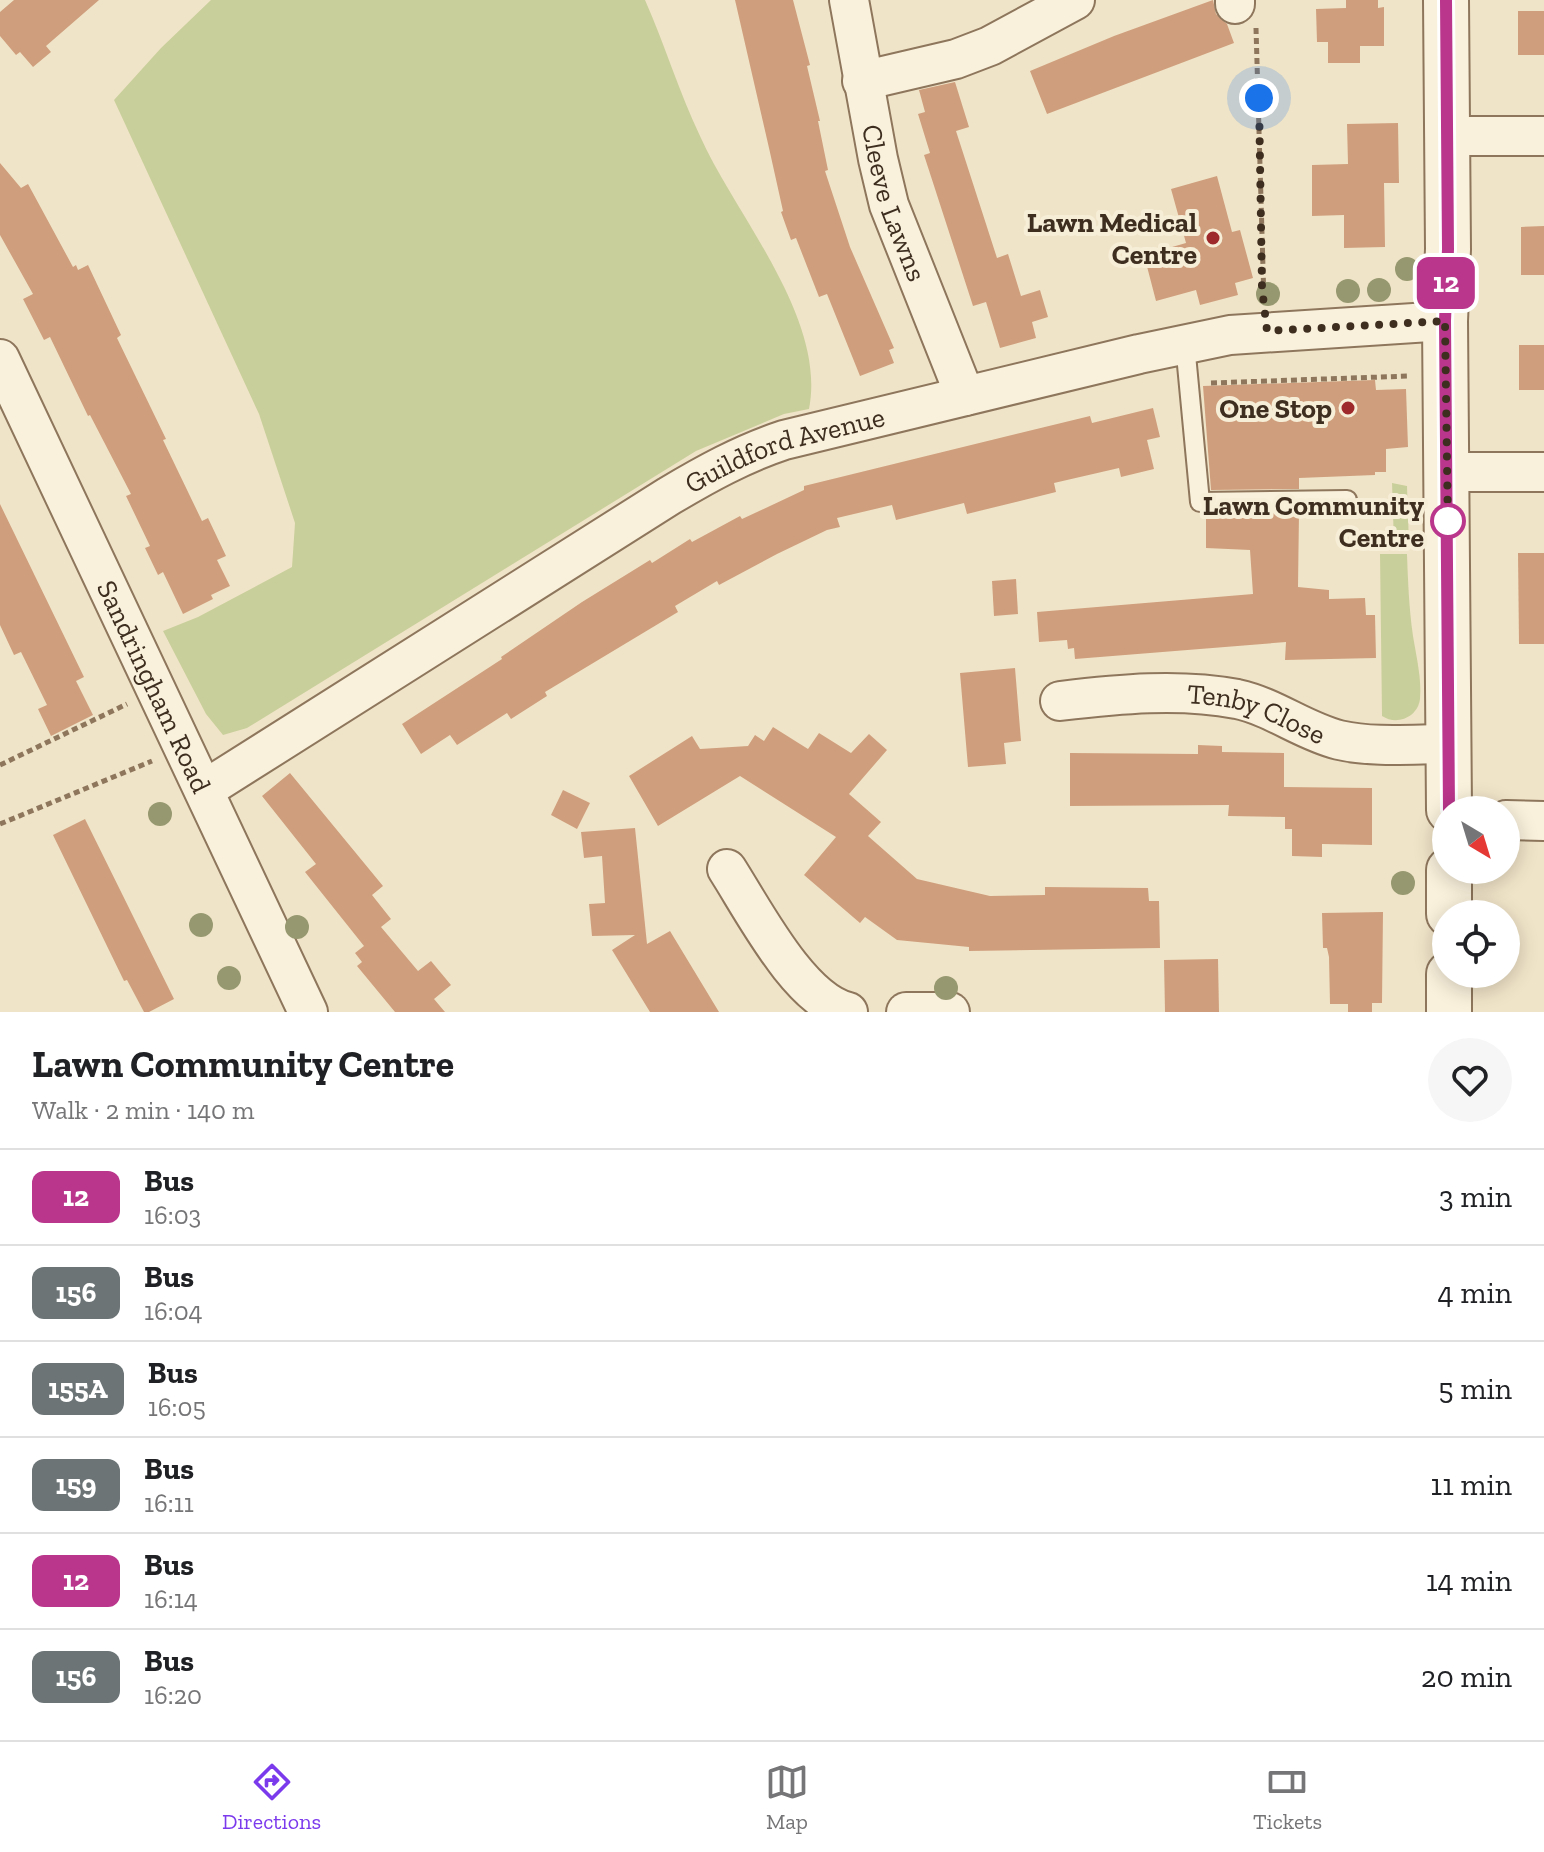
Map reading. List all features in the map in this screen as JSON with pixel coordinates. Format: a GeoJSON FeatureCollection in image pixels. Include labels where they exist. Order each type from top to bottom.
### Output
{"type":"FeatureCollection","features":[{"type":"Feature","properties":{"kind":"street","name":"Cleeve Lawns"},"geometry":{"type":"LineString","coordinates":[[849,0],[862,81],[889,205],[965,396]]}},
{"type":"Feature","properties":{"kind":"street"},"geometry":{"type":"LineString","coordinates":[[862,81],[956,59],[990,46],[1075,0]]}},
{"type":"Feature","properties":{"kind":"street"},"geometry":{"type":"LineString","coordinates":[[1446,0],[1449,796]]}},
{"type":"Feature","properties":{"kind":"street"},"geometry":{"type":"LineString","coordinates":[[1447,136],[1544,136]]}},
{"type":"Feature","properties":{"kind":"street","name":"Guildford Avenue"},"geometry":{"type":"LineString","coordinates":[[204,790],[709,471],[756,449],[1185,344],[1267,331],[1445,321]]}},
{"type":"Feature","properties":{"kind":"street","name":"Sandringham Road"},"geometry":{"type":"LineString","coordinates":[[0,359],[308,1012]]}},
{"type":"Feature","properties":{"kind":"street"},"geometry":{"type":"LineString","coordinates":[[1447,472],[1544,472]]}},
{"type":"Feature","properties":{"kind":"street","name":"Tenby Close"},"geometry":{"type":"LineString","coordinates":[[1060,701],[1146,693],[1205,695],[1259,704],[1337,740],[1366,744],[1449,744]]}},
{"type":"Feature","properties":{"kind":"street"},"geometry":{"type":"LineString","coordinates":[[1520,820],[1544,821]]}},
{"type":"Feature","properties":{"kind":"street"},"geometry":{"type":"LineString","coordinates":[[727,869],[799,978],[813,994],[848,1012]]}},
{"type":"Feature","properties":{"kind":"street"},"geometry":{"type":"LineString","coordinates":[[1449,988],[1449,1012]]}},
{"type":"Feature","properties":{"kind":"street"},"geometry":{"type":"LineString","coordinates":[[906,1012],[950,1012]]}},
{"type":"Feature","properties":{"kind":"lane"},"geometry":{"type":"LineString","coordinates":[[1185,344],[1200,502],[1347,500]]}},
{"type":"Feature","properties":{"kind":"path"},"geometry":{"type":"LineString","coordinates":[[1235,2],[1254,5],[1260,129],[1262,288],[1267,331]]}},
{"type":"Feature","properties":{"kind":"path"},"geometry":{"type":"LineString","coordinates":[[1190,391],[1199,390],[1200,383],[1417,375]]}},
{"type":"Feature","properties":{"kind":"path"},"geometry":{"type":"LineString","coordinates":[[0,765],[157,690]]}},
{"type":"Feature","properties":{"kind":"path"},"geometry":{"type":"LineString","coordinates":[[0,824],[183,748]]}},
{"type":"Feature","properties":{"kind":"green space"},"geometry":{"type":"Polygon","coordinates":[[[211,0],[645,0],[685,103],[715,167],[792,303],[811,374],[809,409],[784,414],[696,451],[247,728],[223,735],[206,714],[163,631],[198,617],[292,567],[295,523],[259,414],[114,100],[161,48],[211,0]]]}},
{"type":"Feature","properties":{"kind":"green space"},"geometry":{"type":"Polygon","coordinates":[[[1392,483],[1407,486],[1409,544],[1394,545],[1392,483]]]}},
{"type":"Feature","properties":{"kind":"green space"},"geometry":{"type":"Polygon","coordinates":[[[1380,554],[1407,554],[1420,699],[1415,711],[1400,720],[1382,716],[1380,554]]]}},
{"type":"Feature","properties":{"kind":"building"},"geometry":{"type":"Polygon","coordinates":[[[14,0],[99,0],[46,46],[51,52],[33,67],[20,52],[16,55],[0,36],[0,12],[14,0]]]}},
{"type":"Feature","properties":{"kind":"building"},"geometry":{"type":"Polygon","coordinates":[[[735,0],[793,0],[810,65],[807,66],[828,170],[825,171],[850,247],[894,348],[889,350],[894,363],[860,376],[827,294],[819,297],[796,238],[791,240],[781,212],[735,0]]]}},
{"type":"Feature","properties":{"kind":"building"},"geometry":{"type":"Polygon","coordinates":[[[1213,0],[1216,14],[1227,24],[1234,43],[1047,114],[1030,71],[1213,0]]]}},
{"type":"Feature","properties":{"kind":"building"},"geometry":{"type":"Polygon","coordinates":[[[1346,0],[1378,0],[1378,8],[1384,7],[1384,46],[1360,46],[1360,63],[1328,63],[1328,42],[1317,42],[1316,9],[1346,8],[1346,0]]]}},
{"type":"Feature","properties":{"kind":"building"},"geometry":{"type":"Polygon","coordinates":[[[1518,11],[1544,11],[1544,55],[1518,55],[1518,11]]]}},
{"type":"Feature","properties":{"kind":"building"},"geometry":{"type":"Polygon","coordinates":[[[955,82],[969,127],[956,131],[997,258],[1008,254],[1021,296],[1040,290],[1048,317],[1032,322],[1036,338],[1000,348],[986,302],[973,306],[924,155],[930,153],[918,114],[925,112],[919,90],[955,82]]]}},
{"type":"Feature","properties":{"kind":"building"},"geometry":{"type":"Polygon","coordinates":[[[1398,123],[1399,183],[1384,183],[1385,247],[1344,248],[1344,215],[1312,216],[1312,165],[1348,164],[1347,124],[1398,123]]]}},
{"type":"Feature","properties":{"kind":"building"},"geometry":{"type":"Polygon","coordinates":[[[0,163],[21,188],[28,184],[73,267],[76,265],[78,270],[88,265],[121,335],[117,338],[166,439],[163,440],[202,521],[208,518],[226,556],[217,560],[230,586],[211,595],[213,599],[183,614],[163,572],[158,575],[145,548],[150,546],[126,496],[131,494],[88,416],[50,337],[44,340],[23,299],[33,294],[0,235],[0,163]]]}},
{"type":"Feature","properties":{"kind":"building","name":"Lawn Medical Centre"},"geometry":{"type":"Polygon","coordinates":[[[1217,176],[1232,232],[1240,230],[1253,278],[1235,283],[1238,295],[1200,305],[1196,290],[1156,301],[1144,255],[1186,243],[1171,189],[1217,176]]]}},
{"type":"Feature","properties":{"kind":"building"},"geometry":{"type":"Polygon","coordinates":[[[1544,226],[1544,275],[1521,275],[1521,227],[1544,226]]]}},
{"type":"Feature","properties":{"kind":"building"},"geometry":{"type":"Polygon","coordinates":[[[1519,345],[1544,345],[1544,390],[1519,390],[1519,345]]]}},
{"type":"Feature","properties":{"kind":"building"},"geometry":{"type":"Polygon","coordinates":[[[1375,380],[1376,390],[1406,389],[1408,447],[1386,449],[1386,472],[1299,478],[1299,489],[1211,490],[1203,386],[1375,380]]]}},
{"type":"Feature","properties":{"kind":"building"},"geometry":{"type":"Polygon","coordinates":[[[1153,408],[1160,437],[1147,440],[1154,469],[1121,477],[1119,468],[1054,483],[1056,492],[967,514],[964,503],[896,520],[892,505],[837,518],[840,527],[827,530],[719,585],[717,581],[675,606],[678,612],[545,692],[547,696],[511,719],[507,713],[457,745],[450,735],[421,754],[402,724],[582,602],[650,560],[652,563],[690,539],[692,542],[740,516],[742,519],[804,490],[804,486],[1090,416],[1092,423],[1153,408]]]}},
{"type":"Feature","properties":{"kind":"building"},"geometry":{"type":"Polygon","coordinates":[[[0,504],[84,677],[76,681],[93,715],[51,736],[38,709],[47,705],[21,652],[14,655],[0,625],[0,504]]]}},
{"type":"Feature","properties":{"kind":"building"},"geometry":{"type":"Polygon","coordinates":[[[1299,513],[1298,587],[1329,590],[1329,599],[1365,598],[1366,615],[1375,615],[1376,658],[1285,660],[1286,642],[1075,659],[1074,648],[1068,649],[1067,640],[1039,642],[1037,612],[1253,594],[1250,550],[1206,548],[1206,514],[1299,513]]]}},
{"type":"Feature","properties":{"kind":"building"},"geometry":{"type":"Polygon","coordinates":[[[1518,553],[1544,553],[1544,644],[1519,644],[1518,553]]]}},
{"type":"Feature","properties":{"kind":"building"},"geometry":{"type":"Polygon","coordinates":[[[1016,579],[1018,614],[994,616],[992,581],[1016,579]]]}},
{"type":"Feature","properties":{"kind":"building"},"geometry":{"type":"Polygon","coordinates":[[[1015,668],[1021,741],[1004,743],[1006,764],[968,767],[960,673],[1015,668]]]}},
{"type":"Feature","properties":{"kind":"building"},"geometry":{"type":"Polygon","coordinates":[[[773,727],[808,749],[819,733],[851,753],[869,734],[887,750],[849,794],[881,822],[868,836],[917,879],[990,896],[1045,895],[1045,887],[1148,888],[1149,901],[1159,901],[1160,948],[969,951],[969,947],[897,940],[865,917],[860,923],[804,875],[836,837],[740,776],[658,826],[629,776],[692,736],[700,749],[748,746],[755,735],[764,741],[773,727]]]}},
{"type":"Feature","properties":{"kind":"building"},"geometry":{"type":"Polygon","coordinates":[[[1198,745],[1222,746],[1222,752],[1284,753],[1284,787],[1372,788],[1372,845],[1322,844],[1322,857],[1292,856],[1292,829],[1285,829],[1285,817],[1228,816],[1229,805],[1070,806],[1070,753],[1198,754],[1198,745]]]}},
{"type":"Feature","properties":{"kind":"building"},"geometry":{"type":"Polygon","coordinates":[[[290,773],[383,886],[372,895],[391,919],[381,927],[418,971],[431,961],[451,985],[434,999],[445,1012],[395,1012],[357,966],[362,962],[355,953],[364,946],[305,872],[316,864],[262,796],[290,773]]]}},
{"type":"Feature","properties":{"kind":"building"},"geometry":{"type":"Polygon","coordinates":[[[563,790],[590,803],[577,829],[551,815],[563,790]]]}},
{"type":"Feature","properties":{"kind":"building"},"geometry":{"type":"Polygon","coordinates":[[[85,819],[174,999],[149,1012],[144,1012],[127,980],[124,981],[53,835],[85,819]]]}},
{"type":"Feature","properties":{"kind":"building"},"geometry":{"type":"Polygon","coordinates":[[[635,828],[647,944],[670,931],[719,1012],[650,1012],[612,950],[635,935],[592,936],[589,904],[605,903],[602,856],[584,858],[581,832],[635,828]]]}},
{"type":"Feature","properties":{"kind":"building"},"geometry":{"type":"Polygon","coordinates":[[[1383,912],[1382,1003],[1372,1003],[1372,1012],[1348,1012],[1348,1004],[1330,1004],[1329,957],[1327,948],[1323,948],[1322,913],[1383,912]]]}},
{"type":"Feature","properties":{"kind":"building"},"geometry":{"type":"Polygon","coordinates":[[[1218,959],[1219,1012],[1165,1012],[1164,960],[1218,959]]]}},
{"type":"Feature","properties":{"kind":"bus line","name":"12"},"geometry":{"type":"LineString","coordinates":[[1446,0],[1449,796]]}},
{"type":"Feature","properties":{"kind":"place","name":"Lawn Medical Centre"},"geometry":{"type":"Point","coordinates":[1213,238]}},
{"type":"Feature","properties":{"kind":"place","name":"One Stop"},"geometry":{"type":"Point","coordinates":[1348,408]}},
{"type":"Feature","properties":{"kind":"place","name":"Lawn Community Centre"},"geometry":{"type":"Point","coordinates":[1448,521]}},
{"type":"Feature","properties":{"kind":"route"},"geometry":{"type":"LineString","coordinates":[[1259,98],[1262,288],[1267,331],[1445,321],[1448,532],[1448,521]]}}]}
